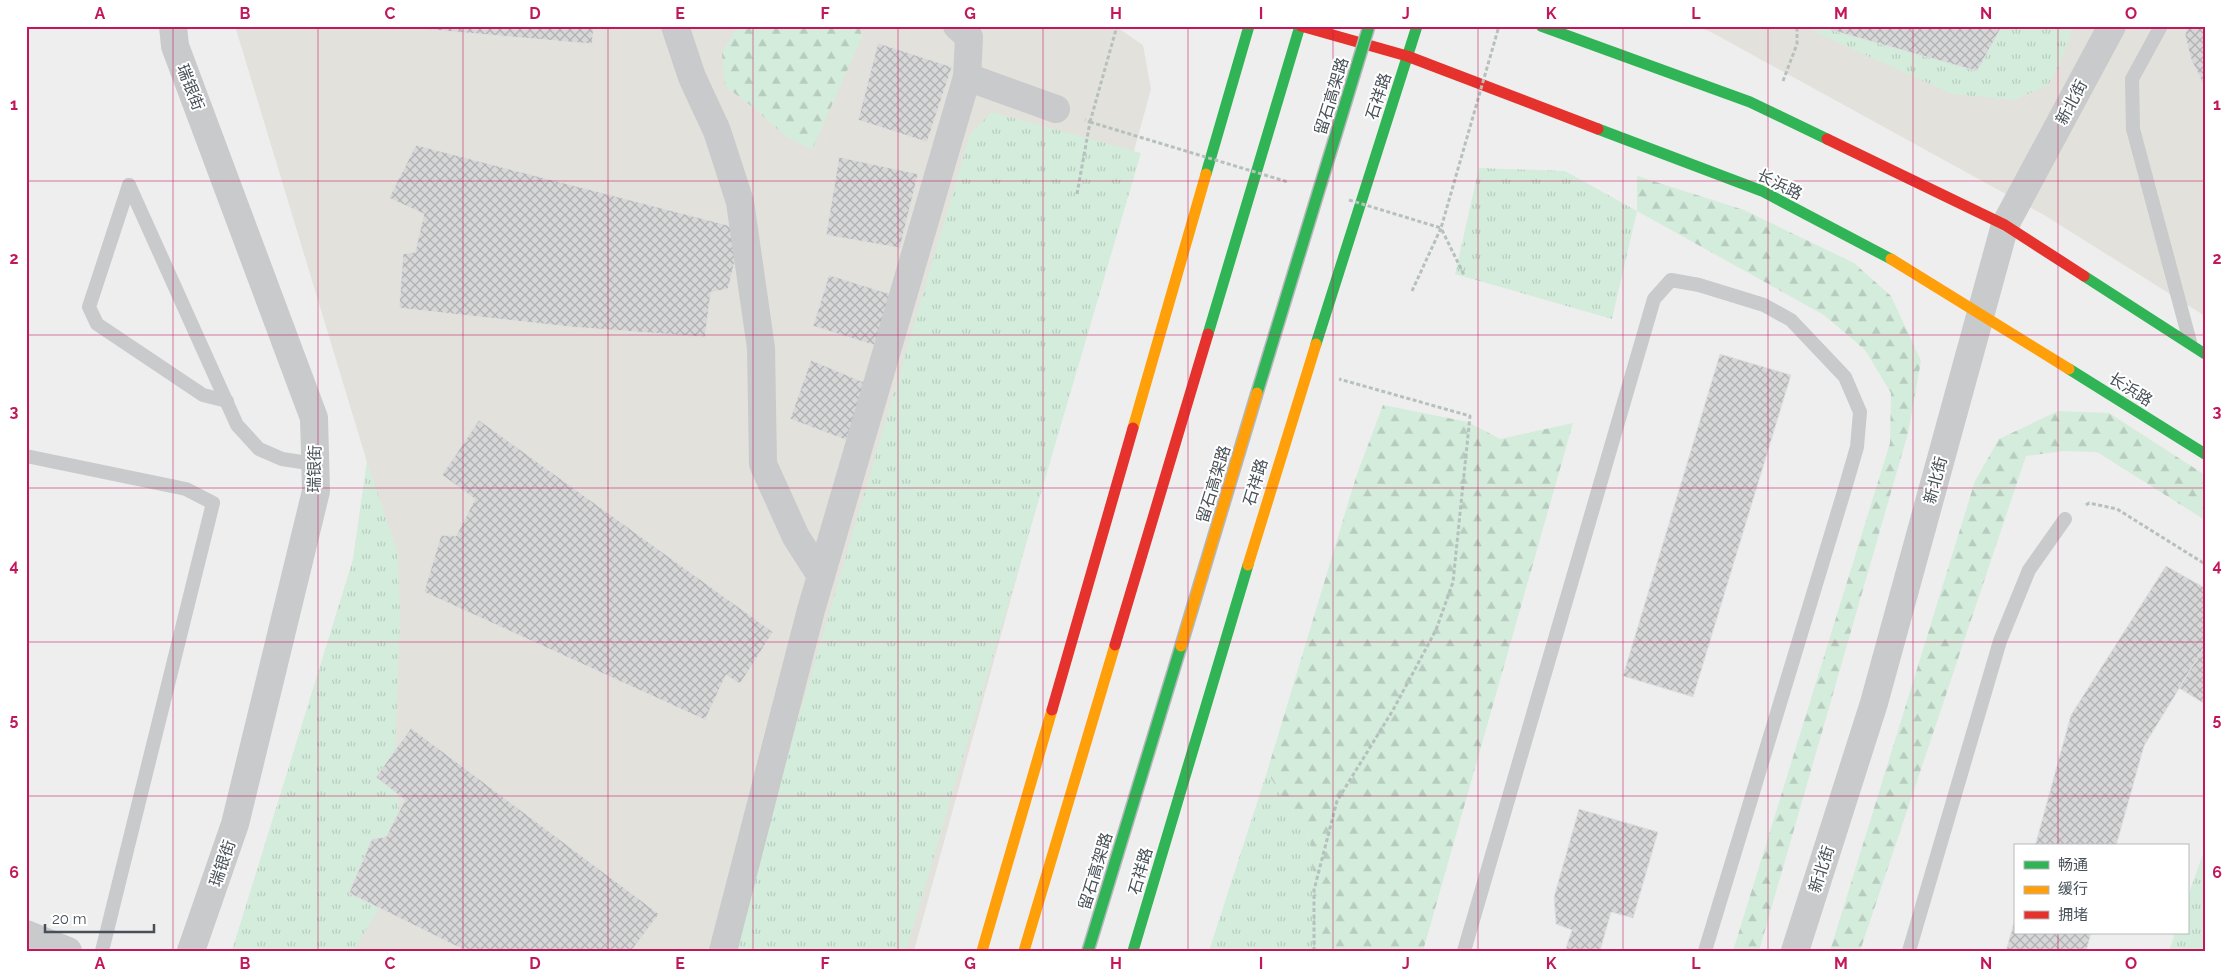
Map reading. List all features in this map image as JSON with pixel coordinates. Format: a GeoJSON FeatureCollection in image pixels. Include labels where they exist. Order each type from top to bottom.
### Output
{"type":"FeatureCollection","features":[{"type":"Feature","properties":{"kind":"main road"},"geometry":{"type":"LineString","coordinates":[[982,951],[1249,26]]}},
{"type":"Feature","properties":{"kind":"main road"},"geometry":{"type":"LineString","coordinates":[[1024,951],[1301,26]]}},
{"type":"Feature","properties":{"kind":"main road","name":"长浜路"},"geometry":{"type":"LineString","coordinates":[[1301,26],[1407,56],[1762,191],[1902,265],[2205,454]]}},
{"type":"Feature","properties":{"kind":"main road","name":"留石高架路"},"geometry":{"type":"LineString","coordinates":[[1088,951],[1369,26]]}},
{"type":"Feature","properties":{"kind":"main road","name":"石祥路"},"geometry":{"type":"LineString","coordinates":[[1133,951],[1263,513],[1417,26]]}},
{"type":"Feature","properties":{"kind":"main road"},"geometry":{"type":"LineString","coordinates":[[1541,26],[1750,102],[2005,225],[2205,354]]}},
{"type":"Feature","properties":{"kind":"street","name":"瑞银街"},"geometry":{"type":"LineString","coordinates":[[173,26],[176,46],[314,418],[316,491],[235,824],[191,951]]}},
{"type":"Feature","properties":{"kind":"street"},"geometry":{"type":"LineString","coordinates":[[675,26],[692,77],[717,131],[740,202],[761,348],[763,464],[796,537],[821,576]]}},
{"type":"Feature","properties":{"kind":"street"},"geometry":{"type":"LineString","coordinates":[[723,951],[821,576],[967,77],[969,37],[957,26]]}},
{"type":"Feature","properties":{"kind":"street","name":"新北街"},"geometry":{"type":"LineString","coordinates":[[1795,951],[1874,703],[2005,225],[2112,26]]}},
{"type":"Feature","properties":{"kind":"street"},"geometry":{"type":"LineString","coordinates":[[967,77],[1056,109]]}},
{"type":"Feature","properties":{"kind":"street"},"geometry":{"type":"LineString","coordinates":[[26,934],[68,951]]}},
{"type":"Feature","properties":{"kind":"lane"},"geometry":{"type":"LineString","coordinates":[[2161,26],[2132,79],[2133,130],[2190,345]]}},
{"type":"Feature","properties":{"kind":"lane"},"geometry":{"type":"LineString","coordinates":[[227,401],[204,395],[97,324],[89,307],[129,184],[227,401],[237,425],[259,448],[282,459],[315,464]]}},
{"type":"Feature","properties":{"kind":"lane"},"geometry":{"type":"LineString","coordinates":[[1464,951],[1654,299],[1671,280],[1700,285],[1764,305],[1791,320],[1844,377],[1860,412],[1857,447],[1706,951]]}},
{"type":"Feature","properties":{"kind":"lane"},"geometry":{"type":"LineString","coordinates":[[26,456],[186,489],[213,503],[102,951]]}},
{"type":"Feature","properties":{"kind":"lane"},"geometry":{"type":"LineString","coordinates":[[1910,951],[2000,641],[2028,570],[2064,519]]}},
{"type":"Feature","properties":{"kind":"path"},"geometry":{"type":"LineString","coordinates":[[1077,194],[1090,122],[1117,26]]}},
{"type":"Feature","properties":{"kind":"path"},"geometry":{"type":"LineString","coordinates":[[1771,112],[1797,44],[1797,26]]}},
{"type":"Feature","properties":{"kind":"path"},"geometry":{"type":"LineString","coordinates":[[1056,109],[1090,122]]}},
{"type":"Feature","properties":{"kind":"path"},"geometry":{"type":"LineString","coordinates":[[1412,291],[1441,228],[1464,275]]}},
{"type":"Feature","properties":{"kind":"path"},"geometry":{"type":"LineString","coordinates":[[1308,370],[1470,416],[1453,582],[1436,630],[1393,710],[1337,801],[1314,890],[1314,951]]}},
{"type":"Feature","properties":{"kind":"path"},"geometry":{"type":"LineString","coordinates":[[2064,519],[2088,503],[2117,509],[2205,564]]}},
{"type":"Feature","properties":{"kind":"shaded area"},"geometry":{"type":"Polygon","coordinates":[[[235,26],[1115,26],[1143,45],[1151,89],[914,951],[232,951],[353,560],[367,462],[235,26]]]}},
{"type":"Feature","properties":{"kind":"shaded area"},"geometry":{"type":"Polygon","coordinates":[[[1696,26],[2205,26],[2205,316],[2044,215],[1711,32],[1696,26]]]}},
{"type":"Feature","properties":{"kind":"green space"},"geometry":{"type":"Polygon","coordinates":[[[737,26],[859,26],[862,37],[812,150],[784,135],[754,108],[725,86],[722,53],[737,26]]]}},
{"type":"Feature","properties":{"kind":"green space"},"geometry":{"type":"Polygon","coordinates":[[[1802,26],[2074,26],[2058,69],[2048,85],[2015,100],[1952,94],[1802,26]]]}},
{"type":"Feature","properties":{"kind":"green space"},"geometry":{"type":"Polygon","coordinates":[[[992,112],[1141,153],[906,951],[730,951],[970,134],[992,112]]]}},
{"type":"Feature","properties":{"kind":"green space"},"geometry":{"type":"Polygon","coordinates":[[[1479,168],[1565,171],[1637,211],[1612,319],[1455,274],[1479,168]]]}},
{"type":"Feature","properties":{"kind":"green space"},"geometry":{"type":"Polygon","coordinates":[[[1637,176],[1744,210],[1854,263],[1891,296],[1921,361],[1908,433],[1759,951],[1733,951],[1890,443],[1891,393],[1865,350],[1824,315],[1637,211],[1637,176]]]}},
{"type":"Feature","properties":{"kind":"green space"},"geometry":{"type":"Polygon","coordinates":[[[1383,405],[1468,422],[1500,439],[1573,423],[1423,951],[1319,951],[1310,840],[1267,772],[1356,477],[1383,405]]]}},
{"type":"Feature","properties":{"kind":"green space"},"geometry":{"type":"Polygon","coordinates":[[[2058,411],[2109,413],[2205,475],[2205,520],[2097,452],[2064,451],[2026,456],[1860,951],[1830,951],[1975,481],[1999,439],[2058,411]]]}},
{"type":"Feature","properties":{"kind":"green space"},"geometry":{"type":"Polygon","coordinates":[[[367,462],[398,554],[400,618],[395,758],[404,869],[353,951],[232,951],[353,560],[367,462]]]}},
{"type":"Feature","properties":{"kind":"green space"},"geometry":{"type":"Polygon","coordinates":[[[1267,772],[1310,840],[1319,951],[1209,951],[1267,772]]]}},
{"type":"Feature","properties":{"kind":"green space"},"geometry":{"type":"Polygon","coordinates":[[[2205,848],[2205,951],[2169,951],[2175,934],[2188,934],[2188,896],[2205,848]]]}},
{"type":"Feature","properties":{"kind":"building"},"geometry":{"type":"Polygon","coordinates":[[[388,26],[594,26],[592,44],[388,26]]]}},
{"type":"Feature","properties":{"kind":"building"},"geometry":{"type":"Polygon","coordinates":[[[1827,26],[2002,26],[1977,71],[1831,30],[1827,26]]]}},
{"type":"Feature","properties":{"kind":"building"},"geometry":{"type":"Polygon","coordinates":[[[2187,26],[2205,26],[2205,88],[2191,59],[2185,35],[2187,26]]]}},
{"type":"Feature","properties":{"kind":"building"},"geometry":{"type":"Polygon","coordinates":[[[878,43],[952,67],[927,142],[858,120],[878,43]]]}},
{"type":"Feature","properties":{"kind":"building"},"geometry":{"type":"Polygon","coordinates":[[[416,145],[743,229],[728,289],[711,292],[705,337],[571,327],[399,308],[403,254],[415,252],[424,214],[389,198],[416,145]]]}},
{"type":"Feature","properties":{"kind":"building"},"geometry":{"type":"Polygon","coordinates":[[[839,157],[918,174],[900,248],[826,235],[839,157]]]}},
{"type":"Feature","properties":{"kind":"building"},"geometry":{"type":"Polygon","coordinates":[[[829,275],[900,297],[883,348],[813,326],[829,275]]]}},
{"type":"Feature","properties":{"kind":"building"},"geometry":{"type":"Polygon","coordinates":[[[1720,354],[1791,375],[1693,697],[1623,676],[1720,354]]]}},
{"type":"Feature","properties":{"kind":"building"},"geometry":{"type":"Polygon","coordinates":[[[811,360],[868,384],[846,440],[790,419],[811,360]]]}},
{"type":"Feature","properties":{"kind":"building"},"geometry":{"type":"Polygon","coordinates":[[[479,420],[773,632],[740,684],[726,675],[705,720],[424,592],[441,535],[456,536],[475,499],[442,475],[479,420]]]}},
{"type":"Feature","properties":{"kind":"building"},"geometry":{"type":"Polygon","coordinates":[[[2166,566],[2205,588],[2205,646],[2144,746],[2117,844],[2036,844],[2071,715],[2166,566]]]}},
{"type":"Feature","properties":{"kind":"building"},"geometry":{"type":"Polygon","coordinates":[[[2205,646],[2205,704],[2179,688],[2205,646]]]}},
{"type":"Feature","properties":{"kind":"building"},"geometry":{"type":"Polygon","coordinates":[[[411,728],[659,914],[631,951],[466,951],[349,893],[372,839],[386,837],[405,800],[376,777],[411,728]]]}},
{"type":"Feature","properties":{"kind":"building"},"geometry":{"type":"Polygon","coordinates":[[[1579,809],[1658,832],[1633,918],[1611,912],[1600,951],[1565,951],[1572,930],[1556,924],[1554,897],[1579,809]]]}},
{"type":"Feature","properties":{"kind":"building"},"geometry":{"type":"Polygon","coordinates":[[[2014,923],[2014,934],[2091,934],[2086,951],[2006,951],[2014,923]]]}},
{"type":"Feature","properties":{"kind":"traffic: fast"},"geometry":{"type":"LineString","coordinates":[[1206,174],[1249,26]]}},
{"type":"Feature","properties":{"kind":"traffic: fast"},"geometry":{"type":"LineString","coordinates":[[1208,334],[1300,26]]}},
{"type":"Feature","properties":{"kind":"traffic: fast"},"geometry":{"type":"LineString","coordinates":[[1257,393],[1369,26]]}},
{"type":"Feature","properties":{"kind":"traffic: fast"},"geometry":{"type":"LineString","coordinates":[[1316,344],[1417,26]]}},
{"type":"Feature","properties":{"kind":"traffic: fast"},"geometry":{"type":"LineString","coordinates":[[1541,26],[1750,102],[1827,139]]}},
{"type":"Feature","properties":{"kind":"traffic: fast"},"geometry":{"type":"LineString","coordinates":[[1598,129],[1762,191],[1891,259]]}},
{"type":"Feature","properties":{"kind":"traffic: fast"},"geometry":{"type":"LineString","coordinates":[[2084,276],[2205,354]]}},
{"type":"Feature","properties":{"kind":"traffic: fast"},"geometry":{"type":"LineString","coordinates":[[2069,369],[2205,454]]}},
{"type":"Feature","properties":{"kind":"traffic: fast"},"geometry":{"type":"LineString","coordinates":[[1133,951],[1248,565]]}},
{"type":"Feature","properties":{"kind":"traffic: fast"},"geometry":{"type":"LineString","coordinates":[[1088,951],[1181,646]]}},
{"type":"Feature","properties":{"kind":"traffic: slow"},"geometry":{"type":"LineString","coordinates":[[1133,428],[1206,174]]}},
{"type":"Feature","properties":{"kind":"traffic: slow"},"geometry":{"type":"LineString","coordinates":[[1891,259],[2069,369]]}},
{"type":"Feature","properties":{"kind":"traffic: slow"},"geometry":{"type":"LineString","coordinates":[[1248,565],[1316,344]]}},
{"type":"Feature","properties":{"kind":"traffic: slow"},"geometry":{"type":"LineString","coordinates":[[1181,646],[1257,393]]}},
{"type":"Feature","properties":{"kind":"traffic: slow"},"geometry":{"type":"LineString","coordinates":[[1024,951],[1115,645]]}},
{"type":"Feature","properties":{"kind":"traffic: slow"},"geometry":{"type":"LineString","coordinates":[[982,951],[1052,710]]}},
{"type":"Feature","properties":{"kind":"traffic: jam"},"geometry":{"type":"LineString","coordinates":[[1301,26],[1407,56],[1598,129]]}},
{"type":"Feature","properties":{"kind":"traffic: jam"},"geometry":{"type":"LineString","coordinates":[[1827,139],[2005,225],[2084,276]]}},
{"type":"Feature","properties":{"kind":"traffic: jam"},"geometry":{"type":"LineString","coordinates":[[1115,645],[1208,334]]}},
{"type":"Feature","properties":{"kind":"traffic: jam"},"geometry":{"type":"LineString","coordinates":[[1052,710],[1133,428]]}}]}
